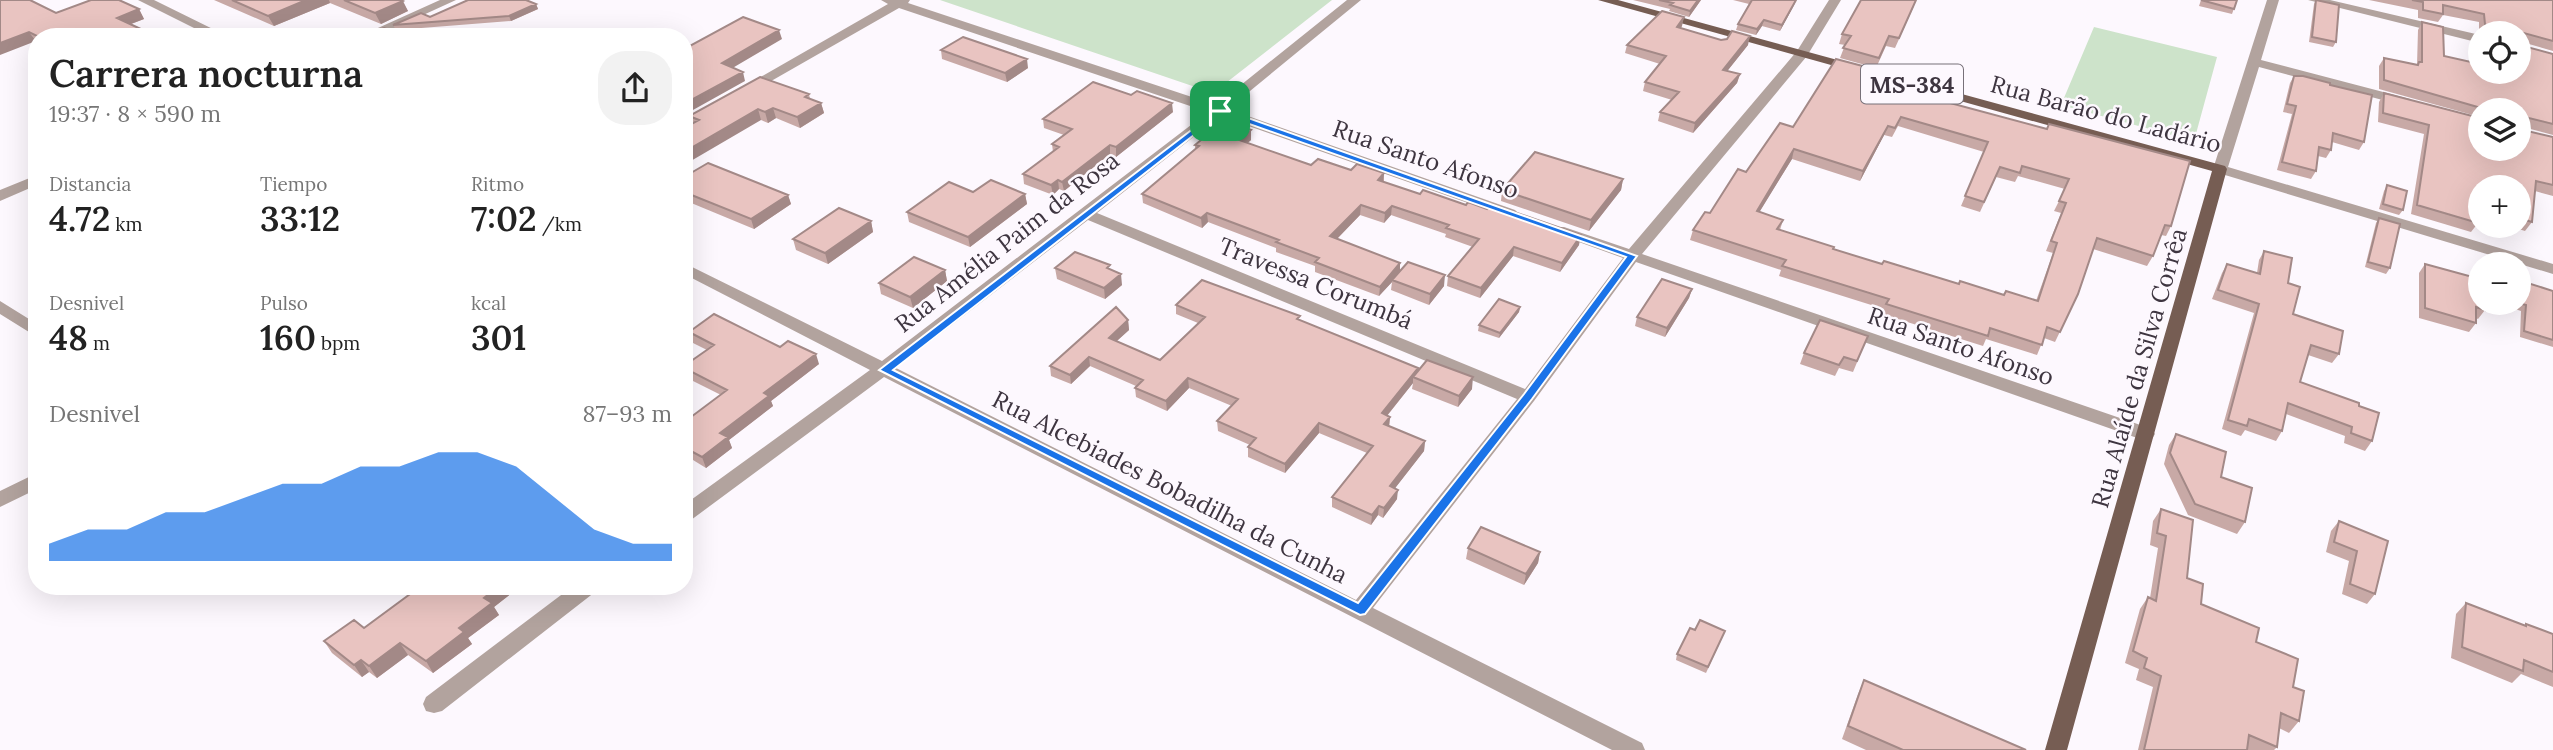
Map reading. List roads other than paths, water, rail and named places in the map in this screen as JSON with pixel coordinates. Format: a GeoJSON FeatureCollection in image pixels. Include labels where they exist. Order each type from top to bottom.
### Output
{"type":"FeatureCollection","features":[{"type":"Feature","properties":{"kind":"main road","name":"Rua Barão do Ladário"},"geometry":{"type":"LineString","coordinates":[[1604,0],[2220,169]]}},
{"type":"Feature","properties":{"kind":"main road","name":"Rua Alaíde da Silva Corrêa"},"geometry":{"type":"LineString","coordinates":[[2056,750],[2220,169]]}},
{"type":"Feature","properties":{"kind":"street"},"geometry":{"type":"LineString","coordinates":[[144,0],[204,28]]}},
{"type":"Feature","properties":{"kind":"street"},"geometry":{"type":"LineString","coordinates":[[385,28],[450,0]]}},
{"type":"Feature","properties":{"kind":"street","name":"Rua Amélia Paim da Rosa"},"geometry":{"type":"LineString","coordinates":[[693,508],[884,370],[1220,111],[1355,0]]}},
{"type":"Feature","properties":{"kind":"street"},"geometry":{"type":"LineString","coordinates":[[1360,610],[1528,397],[1632,256],[1802,53],[1835,0]]}},
{"type":"Feature","properties":{"kind":"street","name":"Rua Alaíde da Silva Corrêa"},"geometry":{"type":"LineString","coordinates":[[2220,169],[2273,0]]}},
{"type":"Feature","properties":{"kind":"street"},"geometry":{"type":"LineString","coordinates":[[2314,0],[2468,36]]}},
{"type":"Feature","properties":{"kind":"street"},"geometry":{"type":"LineString","coordinates":[[693,119],[896,1]]}},
{"type":"Feature","properties":{"kind":"street","name":"Rua Santo Afonso"},"geometry":{"type":"LineString","coordinates":[[896,1],[1220,111],[2146,434]]}},
{"type":"Feature","properties":{"kind":"street"},"geometry":{"type":"LineString","coordinates":[[2255,62],[2414,104]]}},
{"type":"Feature","properties":{"kind":"street","name":"Rua Barão do Ladário"},"geometry":{"type":"LineString","coordinates":[[2220,169],[2553,269]]}},
{"type":"Feature","properties":{"kind":"street"},"geometry":{"type":"LineString","coordinates":[[0,195],[28,183]]}},
{"type":"Feature","properties":{"kind":"street","name":"Travessa Corumbá"},"geometry":{"type":"LineString","coordinates":[[1086,214],[1528,397]]}},
{"type":"Feature","properties":{"kind":"street","name":"Rua Alcebiades Bobadilha da Cunha"},"geometry":{"type":"LineString","coordinates":[[693,273],[1634,750]]}},
{"type":"Feature","properties":{"kind":"street"},"geometry":{"type":"LineString","coordinates":[[0,306],[28,326]]}},
{"type":"Feature","properties":{"kind":"street"},"geometry":{"type":"LineString","coordinates":[[0,500],[28,485]]}},
{"type":"Feature","properties":{"kind":"street"},"geometry":{"type":"LineString","coordinates":[[434,704],[576,595]]}}]}
